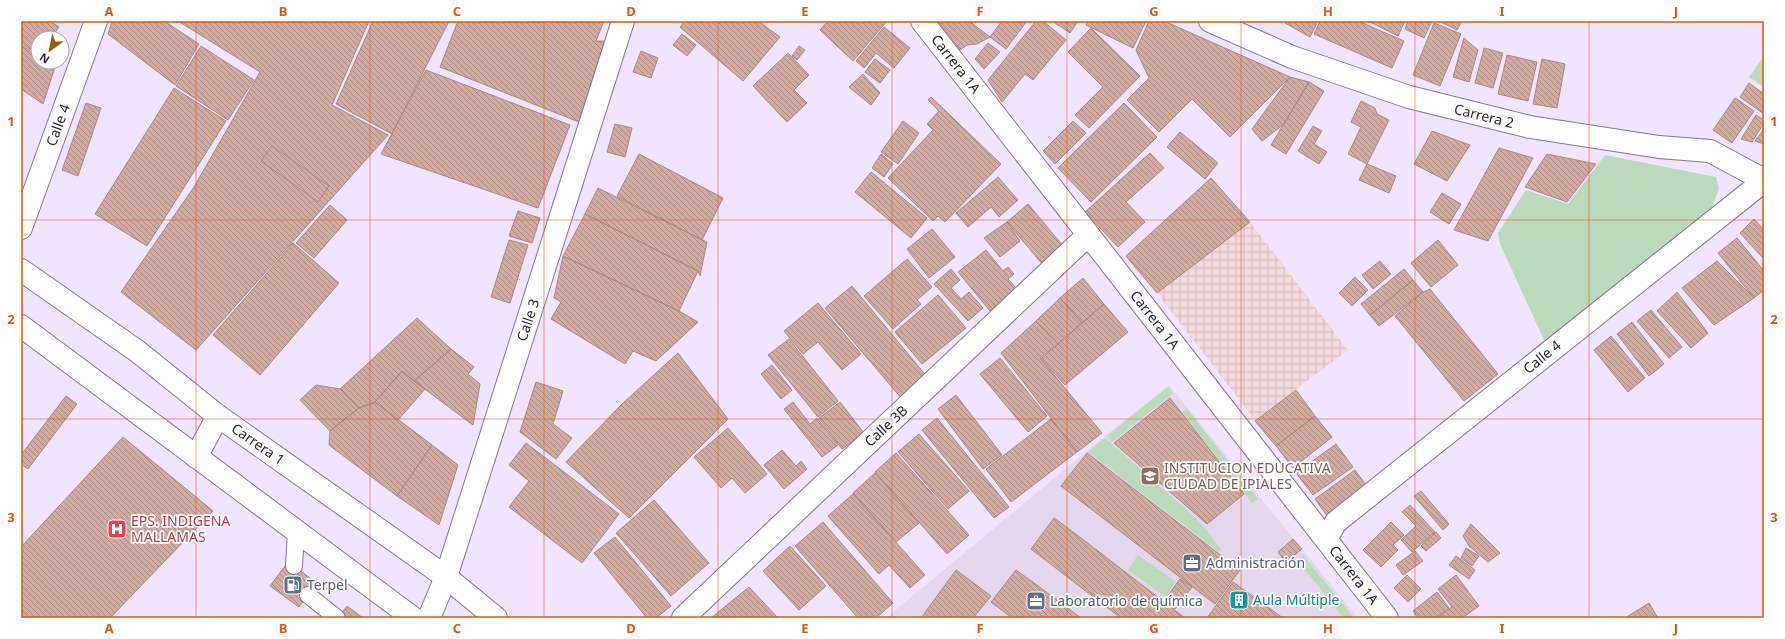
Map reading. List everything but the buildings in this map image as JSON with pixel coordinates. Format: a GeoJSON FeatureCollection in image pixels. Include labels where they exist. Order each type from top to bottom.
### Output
{"type":"FeatureCollection","features":[{"type":"Feature","properties":{"kind":"street","name":"Calle 4"},"geometry":{"type":"LineString","coordinates":[[21,228],[96,21]]}},
{"type":"Feature","properties":{"kind":"street","name":"Calle 3"},"geometry":{"type":"LineString","coordinates":[[415,618],[446,577],[623,21]]}},
{"type":"Feature","properties":{"kind":"street","name":"Carrera 1A"},"geometry":{"type":"LineString","coordinates":[[922,21],[1387,618]]}},
{"type":"Feature","properties":{"kind":"street","name":"Carrera 2"},"geometry":{"type":"LineString","coordinates":[[1210,21],[1292,57],[1409,97],[1530,127],[1659,146],[1710,151],[1764,180]]}},
{"type":"Feature","properties":{"kind":"street","name":"Calle 4"},"geometry":{"type":"LineString","coordinates":[[1326,539],[1336,522],[1764,180]]}},
{"type":"Feature","properties":{"kind":"street","name":"Calle 3B"},"geometry":{"type":"LineString","coordinates":[[683,618],[1088,234]]}},
{"type":"Feature","properties":{"kind":"street","name":"Carrera 1"},"geometry":{"type":"LineString","coordinates":[[21,270],[137,351],[218,416],[446,577],[496,618]]}},
{"type":"Feature","properties":{"kind":"street"},"geometry":{"type":"LineString","coordinates":[[21,326],[415,618]]}},
{"type":"Feature","properties":{"kind":"street"},"geometry":{"type":"LineString","coordinates":[[196,457],[218,416]]}},
{"type":"Feature","properties":{"kind":"lane"},"geometry":{"type":"LineString","coordinates":[[294,566],[296,531]]}},
{"type":"Feature","properties":{"kind":"lane"},"geometry":{"type":"LineString","coordinates":[[308,595],[337,618]]}},
{"type":"Feature","properties":{"kind":"shaded area"},"geometry":{"type":"Polygon","coordinates":[[[1250,222],[1348,350],[1255,420],[1157,293],[1250,222]]]}},
{"type":"Feature","properties":{"kind":"shaded area","name":"INSTITUCION EDUCATIVA CIUDAD DE IPIALES"},"geometry":{"type":"Polygon","coordinates":[[[1169,385],[1358,618],[886,618],[1105,436],[1169,385]]]}},
{"type":"Feature","properties":{"kind":"green space"},"geometry":{"type":"Polygon","coordinates":[[[1764,56],[1764,87],[1749,77],[1764,56]]]}},
{"type":"Feature","properties":{"kind":"green space"},"geometry":{"type":"Polygon","coordinates":[[[1605,155],[1716,177],[1719,189],[1712,207],[1545,342],[1500,244],[1498,233],[1526,190],[1568,204],[1605,155]]]}},
{"type":"Feature","properties":{"kind":"green space"},"geometry":{"type":"Polygon","coordinates":[[[1168,387],[1173,393],[1112,442],[1107,436],[1168,387]]]}},
{"type":"Feature","properties":{"kind":"green space"},"geometry":{"type":"Polygon","coordinates":[[[1187,409],[1258,499],[1252,503],[1182,412],[1187,409]]]}},
{"type":"Feature","properties":{"kind":"green space"},"geometry":{"type":"Polygon","coordinates":[[[1105,438],[1198,520],[1221,549],[1219,552],[1088,452],[1105,438]]]}},
{"type":"Feature","properties":{"kind":"green space"},"geometry":{"type":"Polygon","coordinates":[[[1138,555],[1176,582],[1165,597],[1128,570],[1138,555]]]}},
{"type":"Feature","properties":{"kind":"green space"},"geometry":{"type":"Polygon","coordinates":[[[1303,555],[1354,618],[1344,618],[1297,560],[1303,555]]]}},
{"type":"Feature","properties":{"kind":"place","name":"INSTITUCION EDUCATIVA CIUDAD DE IPIALES"},"geometry":{"type":"Point","coordinates":[1150,476]}},
{"type":"Feature","properties":{"kind":"place","name":"EPS. INDIGENA MALLAMAS"},"geometry":{"type":"Point","coordinates":[117,529]}},
{"type":"Feature","properties":{"kind":"place","name":"Administración"},"geometry":{"type":"Point","coordinates":[1192,563]}},
{"type":"Feature","properties":{"kind":"place","name":"Terpel"},"geometry":{"type":"Point","coordinates":[293,585]}},
{"type":"Feature","properties":{"kind":"place","name":"Aula Múltiple"},"geometry":{"type":"Point","coordinates":[1239,600]}},
{"type":"Feature","properties":{"kind":"place","name":"Laboratorio de química"},"geometry":{"type":"Point","coordinates":[1036,601]}}]}
